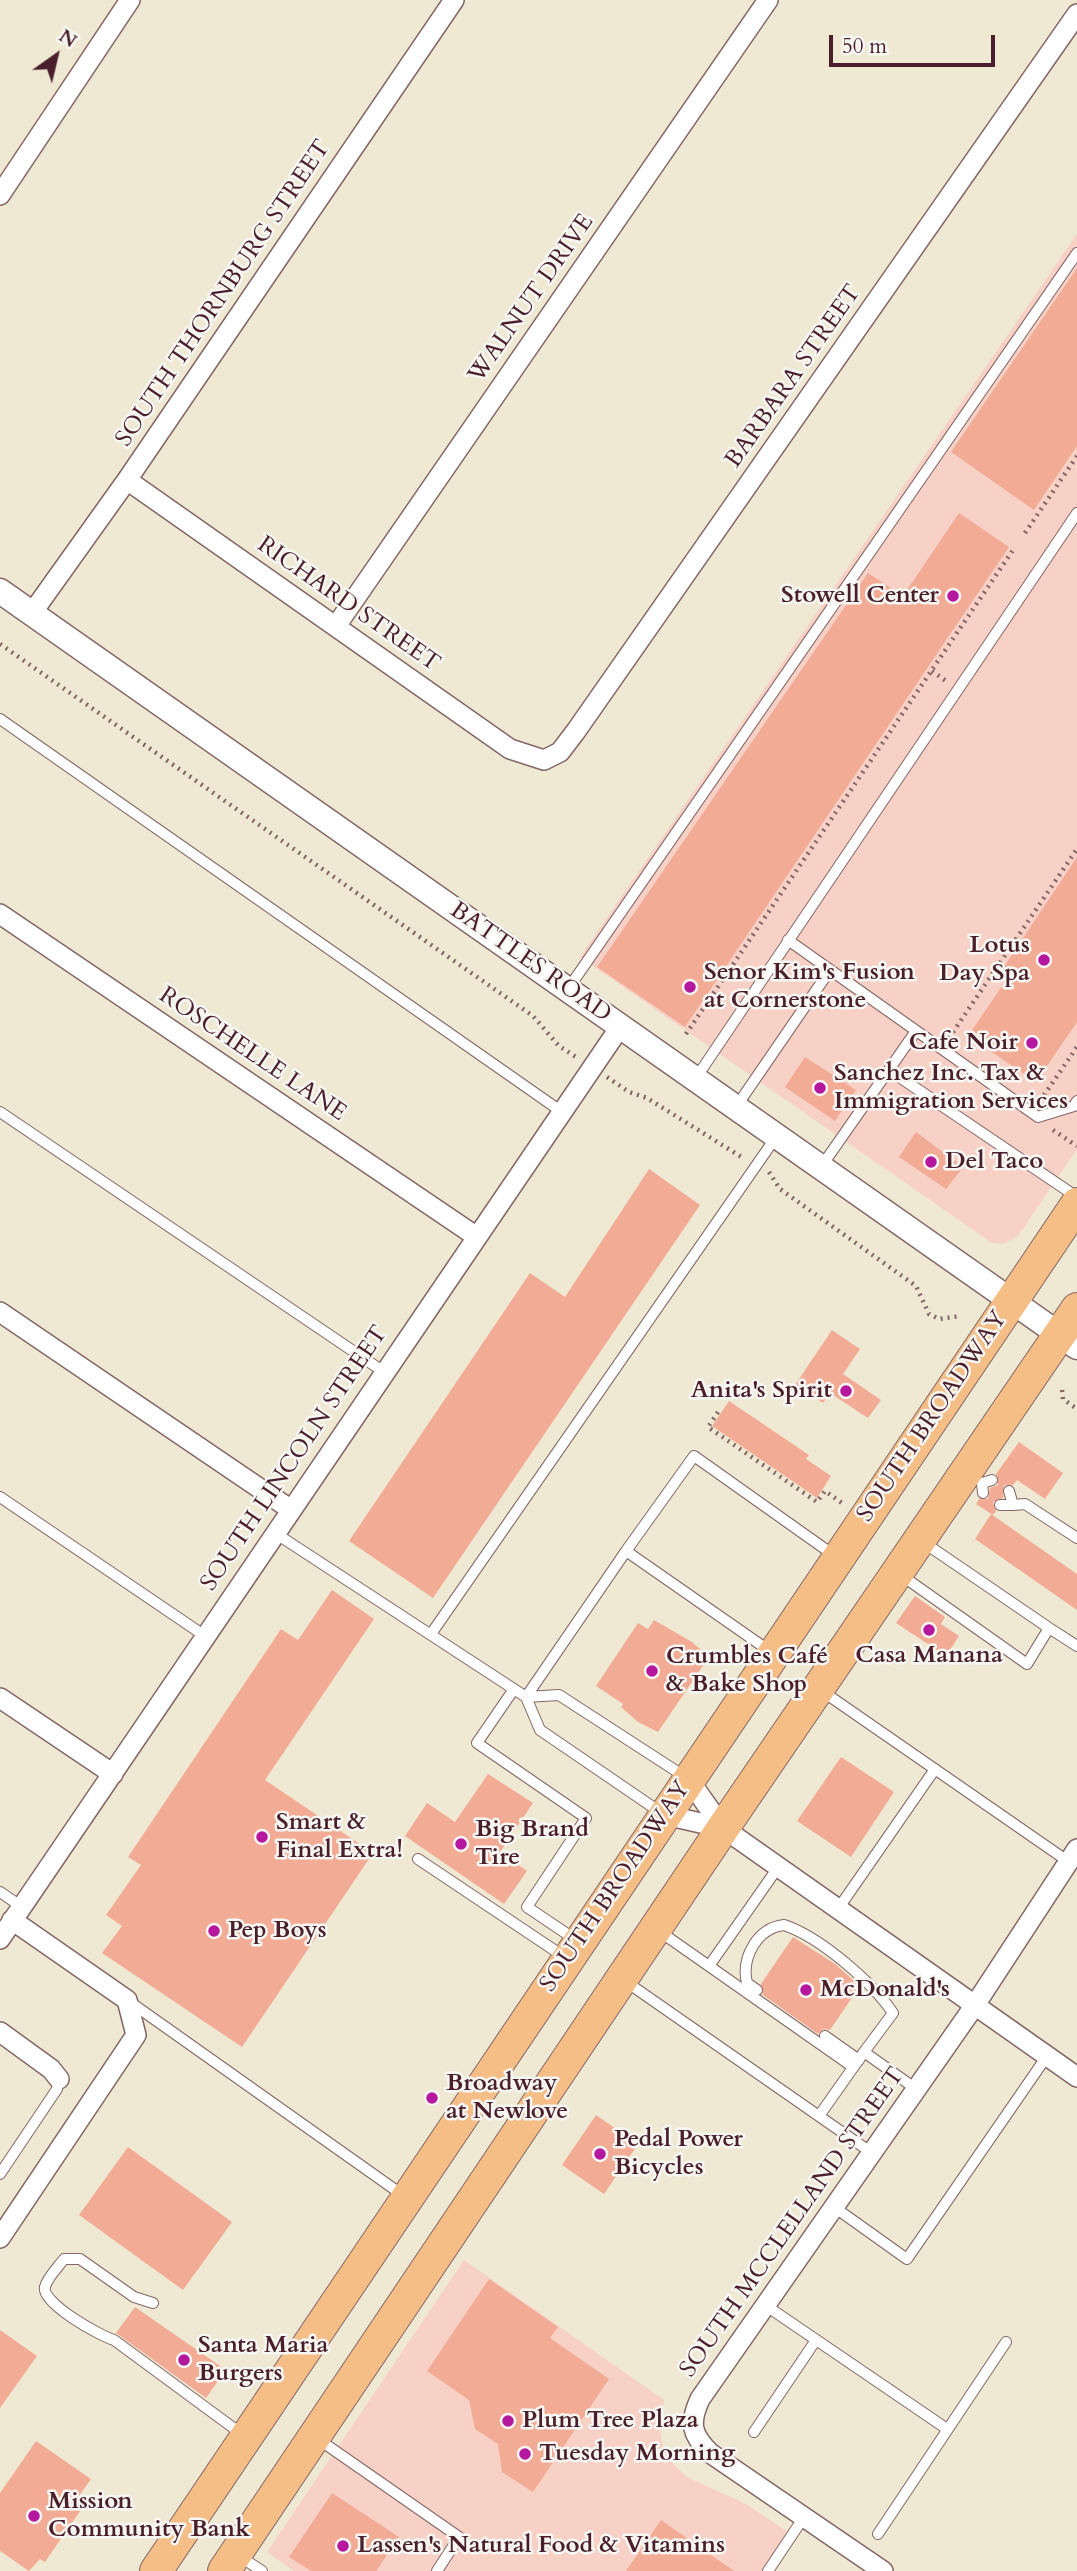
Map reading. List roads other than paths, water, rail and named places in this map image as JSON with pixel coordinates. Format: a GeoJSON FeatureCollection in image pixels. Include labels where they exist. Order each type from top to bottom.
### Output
{"type":"FeatureCollection","features":[{"type":"Feature","properties":{"kind":"main road","name":"SOUTH BROADWAY"},"geometry":{"type":"LineString","coordinates":[[156,2571],[1077,1204]]}},
{"type":"Feature","properties":{"kind":"main road"},"geometry":{"type":"LineString","coordinates":[[241,2565],[314,2437],[919,1540],[981,1482],[1068,1341],[1077,1309]]}},
{"type":"Feature","properties":{"kind":"street"},"geometry":{"type":"LineString","coordinates":[[0,195],[130,0]]}},
{"type":"Feature","properties":{"kind":"street","name":"SOUTH THORNBURG STREET"},"geometry":{"type":"LineString","coordinates":[[32,613],[127,480],[454,0]]}},
{"type":"Feature","properties":{"kind":"street","name":"WALNUT DRIVE"},"geometry":{"type":"LineString","coordinates":[[336,626],[768,0]]}},
{"type":"Feature","properties":{"kind":"street","name":"BARBARA STREET"},"geometry":{"type":"LineString","coordinates":[[544,760],[560,752],[576,731],[1077,14]]}},
{"type":"Feature","properties":{"kind":"street","name":"RICHARD STREET"},"geometry":{"type":"LineString","coordinates":[[127,480],[510,749],[525,757],[544,760]]}},
{"type":"Feature","properties":{"kind":"street","name":"BATTLES ROAD"},"geometry":{"type":"LineString","coordinates":[[0,591],[1068,1341]]}},
{"type":"Feature","properties":{"kind":"street","name":"ROSCHELLE LANE"},"geometry":{"type":"LineString","coordinates":[[0,914],[477,1237]]}},
{"type":"Feature","properties":{"kind":"street","name":"SOUTH LINCOLN STREET"},"geometry":{"type":"LineString","coordinates":[[0,1939],[274,1532],[620,1027]]}},
{"type":"Feature","properties":{"kind":"street"},"geometry":{"type":"LineString","coordinates":[[0,1312],[290,1509]]}},
{"type":"Feature","properties":{"kind":"street"},"geometry":{"type":"LineString","coordinates":[[0,1698],[113,1774]]}},
{"type":"Feature","properties":{"kind":"street"},"geometry":{"type":"LineString","coordinates":[[689,1780],[723,1828],[1077,2077]]}},
{"type":"Feature","properties":{"kind":"street"},"geometry":{"type":"LineString","coordinates":[[665,1815],[723,1828]]}},
{"type":"Feature","properties":{"kind":"street","name":"SOUTH MCCLELLAND STREET"},"geometry":{"type":"LineString","coordinates":[[883,2571],[710,2452],[694,2437],[691,2418],[765,2305],[975,2005],[1073,1855]]}},
{"type":"Feature","properties":{"kind":"street"},"geometry":{"type":"LineString","coordinates":[[0,2238],[136,2035],[127,2000],[17,1914]]}},
{"type":"Feature","properties":{"kind":"street"},"geometry":{"type":"LineString","coordinates":[[0,2032],[60,2078]]}},
{"type":"Feature","properties":{"kind":"lane"},"geometry":{"type":"LineString","coordinates":[[568,990],[1077,253]]}},
{"type":"Feature","properties":{"kind":"lane"},"geometry":{"type":"LineString","coordinates":[[695,1079],[1077,513]]}},
{"type":"Feature","properties":{"kind":"lane"},"geometry":{"type":"LineString","coordinates":[[0,719],[562,1112]]}},
{"type":"Feature","properties":{"kind":"lane"},"geometry":{"type":"LineString","coordinates":[[788,940],[1038,1117],[1074,1106],[1077,1101]]}},
{"type":"Feature","properties":{"kind":"lane"},"geometry":{"type":"LineString","coordinates":[[736,1108],[830,970]]}},
{"type":"Feature","properties":{"kind":"lane"},"geometry":{"type":"LineString","coordinates":[[821,1167],[916,1031]]}},
{"type":"Feature","properties":{"kind":"lane"},"geometry":{"type":"LineString","coordinates":[[888,1070],[1077,1198]]}},
{"type":"Feature","properties":{"kind":"lane"},"geometry":{"type":"LineString","coordinates":[[0,1112],[384,1372]]}},
{"type":"Feature","properties":{"kind":"lane"},"geometry":{"type":"LineString","coordinates":[[431,1634],[777,1136]]}},
{"type":"Feature","properties":{"kind":"lane"},"geometry":{"type":"LineString","coordinates":[[526,1697],[694,1456],[838,1558]]}},
{"type":"Feature","properties":{"kind":"lane"},"geometry":{"type":"LineString","coordinates":[[1009,1491],[1013,1505]]}},
{"type":"Feature","properties":{"kind":"lane"},"geometry":{"type":"LineString","coordinates":[[0,1497],[205,1636]]}},
{"type":"Feature","properties":{"kind":"lane"},"geometry":{"type":"LineString","coordinates":[[1000,1505],[1025,1504],[1077,1538]]}},
{"type":"Feature","properties":{"kind":"lane"},"geometry":{"type":"LineString","coordinates":[[274,1532],[526,1697],[540,1730],[665,1815]]}},
{"type":"Feature","properties":{"kind":"lane"},"geometry":{"type":"LineString","coordinates":[[919,1540],[1077,1646]]}},
{"type":"Feature","properties":{"kind":"lane"},"geometry":{"type":"LineString","coordinates":[[626,1551],[773,1654]]}},
{"type":"Feature","properties":{"kind":"lane"},"geometry":{"type":"LineString","coordinates":[[897,1573],[1027,1664],[1049,1628]]}},
{"type":"Feature","properties":{"kind":"lane"},"geometry":{"type":"LineString","coordinates":[[514,1689],[477,1744],[586,1818],[527,1907],[573,1950]]}},
{"type":"Feature","properties":{"kind":"lane"},"geometry":{"type":"LineString","coordinates":[[818,1689],[935,1769],[1073,1855]]}},
{"type":"Feature","properties":{"kind":"lane"},"geometry":{"type":"LineString","coordinates":[[526,1697],[559,1695],[689,1780]]}},
{"type":"Feature","properties":{"kind":"lane"},"geometry":{"type":"LineString","coordinates":[[838,1909],[935,1769]]}},
{"type":"Feature","properties":{"kind":"lane"},"geometry":{"type":"LineString","coordinates":[[418,1859],[573,1950]]}},
{"type":"Feature","properties":{"kind":"lane"},"geometry":{"type":"LineString","coordinates":[[709,1966],[779,1866]]}},
{"type":"Feature","properties":{"kind":"lane"},"geometry":{"type":"LineString","coordinates":[[0,1892],[17,1914]]}},
{"type":"Feature","properties":{"kind":"lane"},"geometry":{"type":"LineString","coordinates":[[757,1990],[747,1983],[743,1969],[751,1949],[765,1932],[784,1925],[804,1935],[865,1979],[893,2012],[819,2116]]}},
{"type":"Feature","properties":{"kind":"lane"},"geometry":{"type":"LineString","coordinates":[[656,1928],[709,1966],[859,2059],[916,2089]]}},
{"type":"Feature","properties":{"kind":"lane"},"geometry":{"type":"LineString","coordinates":[[622,1979],[872,2153]]}},
{"type":"Feature","properties":{"kind":"lane"},"geometry":{"type":"LineString","coordinates":[[127,2000],[407,2198]]}},
{"type":"Feature","properties":{"kind":"lane"},"geometry":{"type":"LineString","coordinates":[[825,2036],[859,2059]]}},
{"type":"Feature","properties":{"kind":"lane"},"geometry":{"type":"LineString","coordinates":[[834,2207],[907,2259],[1047,2056]]}},
{"type":"Feature","properties":{"kind":"lane"},"geometry":{"type":"LineString","coordinates":[[0,2174],[57,2089],[60,2078]]}},
{"type":"Feature","properties":{"kind":"lane"},"geometry":{"type":"LineString","coordinates":[[153,2303],[134,2297],[80,2259],[71,2257],[64,2259],[45,2286],[45,2295],[52,2302],[99,2336],[114,2340],[247,2437]]}},
{"type":"Feature","properties":{"kind":"lane"},"geometry":{"type":"LineString","coordinates":[[765,2305],[947,2429]]}},
{"type":"Feature","properties":{"kind":"lane"},"geometry":{"type":"LineString","coordinates":[[754,2432],[816,2340]]}},
{"type":"Feature","properties":{"kind":"lane"},"geometry":{"type":"LineString","coordinates":[[878,2534],[1006,2342]]}},
{"type":"Feature","properties":{"kind":"lane"},"geometry":{"type":"LineString","coordinates":[[314,2437],[459,2537],[437,2571]]}},
{"type":"Feature","properties":{"kind":"lane"},"geometry":{"type":"LineString","coordinates":[[768,2571],[804,2517]]}},
{"type":"Feature","properties":{"kind":"place","name":"Stowell Center"},"geometry":{"type":"Point","coordinates":[953,596]}},
{"type":"Feature","properties":{"kind":"place","name":"Lotus Day Spa"},"geometry":{"type":"Point","coordinates":[1044,960]}},
{"type":"Feature","properties":{"kind":"place","name":"Senor Kim's Fusion at Cornerstone"},"geometry":{"type":"Point","coordinates":[690,987]}},
{"type":"Feature","properties":{"kind":"place","name":"Cafe Noir"},"geometry":{"type":"Point","coordinates":[1032,1043]}},
{"type":"Feature","properties":{"kind":"place","name":"Sanchez Inc. Tax & Immigration Services"},"geometry":{"type":"Point","coordinates":[820,1088]}},
{"type":"Feature","properties":{"kind":"place","name":"Del Taco"},"geometry":{"type":"Point","coordinates":[931,1162]}},
{"type":"Feature","properties":{"kind":"place","name":"Anita's Spirit"},"geometry":{"type":"Point","coordinates":[846,1391]}},
{"type":"Feature","properties":{"kind":"place","name":"Casa Manana"},"geometry":{"type":"Point","coordinates":[929,1630]}},
{"type":"Feature","properties":{"kind":"place","name":"Crumbles Café & Bake Shop"},"geometry":{"type":"Point","coordinates":[652,1671]}},
{"type":"Feature","properties":{"kind":"place","name":"Smart & Final Extra!"},"geometry":{"type":"Point","coordinates":[262,1837]}},
{"type":"Feature","properties":{"kind":"place","name":"Big Brand Tire"},"geometry":{"type":"Point","coordinates":[461,1844]}},
{"type":"Feature","properties":{"kind":"place","name":"Pep Boys"},"geometry":{"type":"Point","coordinates":[214,1931]}},
{"type":"Feature","properties":{"kind":"place","name":"McDonald's"},"geometry":{"type":"Point","coordinates":[806,1990]}},
{"type":"Feature","properties":{"kind":"place","name":"Broadway at Newlove"},"geometry":{"type":"Point","coordinates":[432,2098]}},
{"type":"Feature","properties":{"kind":"place","name":"Pedal Power Bicycles"},"geometry":{"type":"Point","coordinates":[600,2154]}},
{"type":"Feature","properties":{"kind":"place","name":"Santa Maria Burgers"},"geometry":{"type":"Point","coordinates":[184,2360]}},
{"type":"Feature","properties":{"kind":"place","name":"Plum Tree Plaza"},"geometry":{"type":"Point","coordinates":[508,2421]}},
{"type":"Feature","properties":{"kind":"place","name":"Tuesday Morning"},"geometry":{"type":"Point","coordinates":[525,2454]}},
{"type":"Feature","properties":{"kind":"place","name":"Mission Community Bank"},"geometry":{"type":"Point","coordinates":[34,2516]}},
{"type":"Feature","properties":{"kind":"place","name":"Lassen's Natural Food & Vitamins"},"geometry":{"type":"Point","coordinates":[343,2546]}}]}
